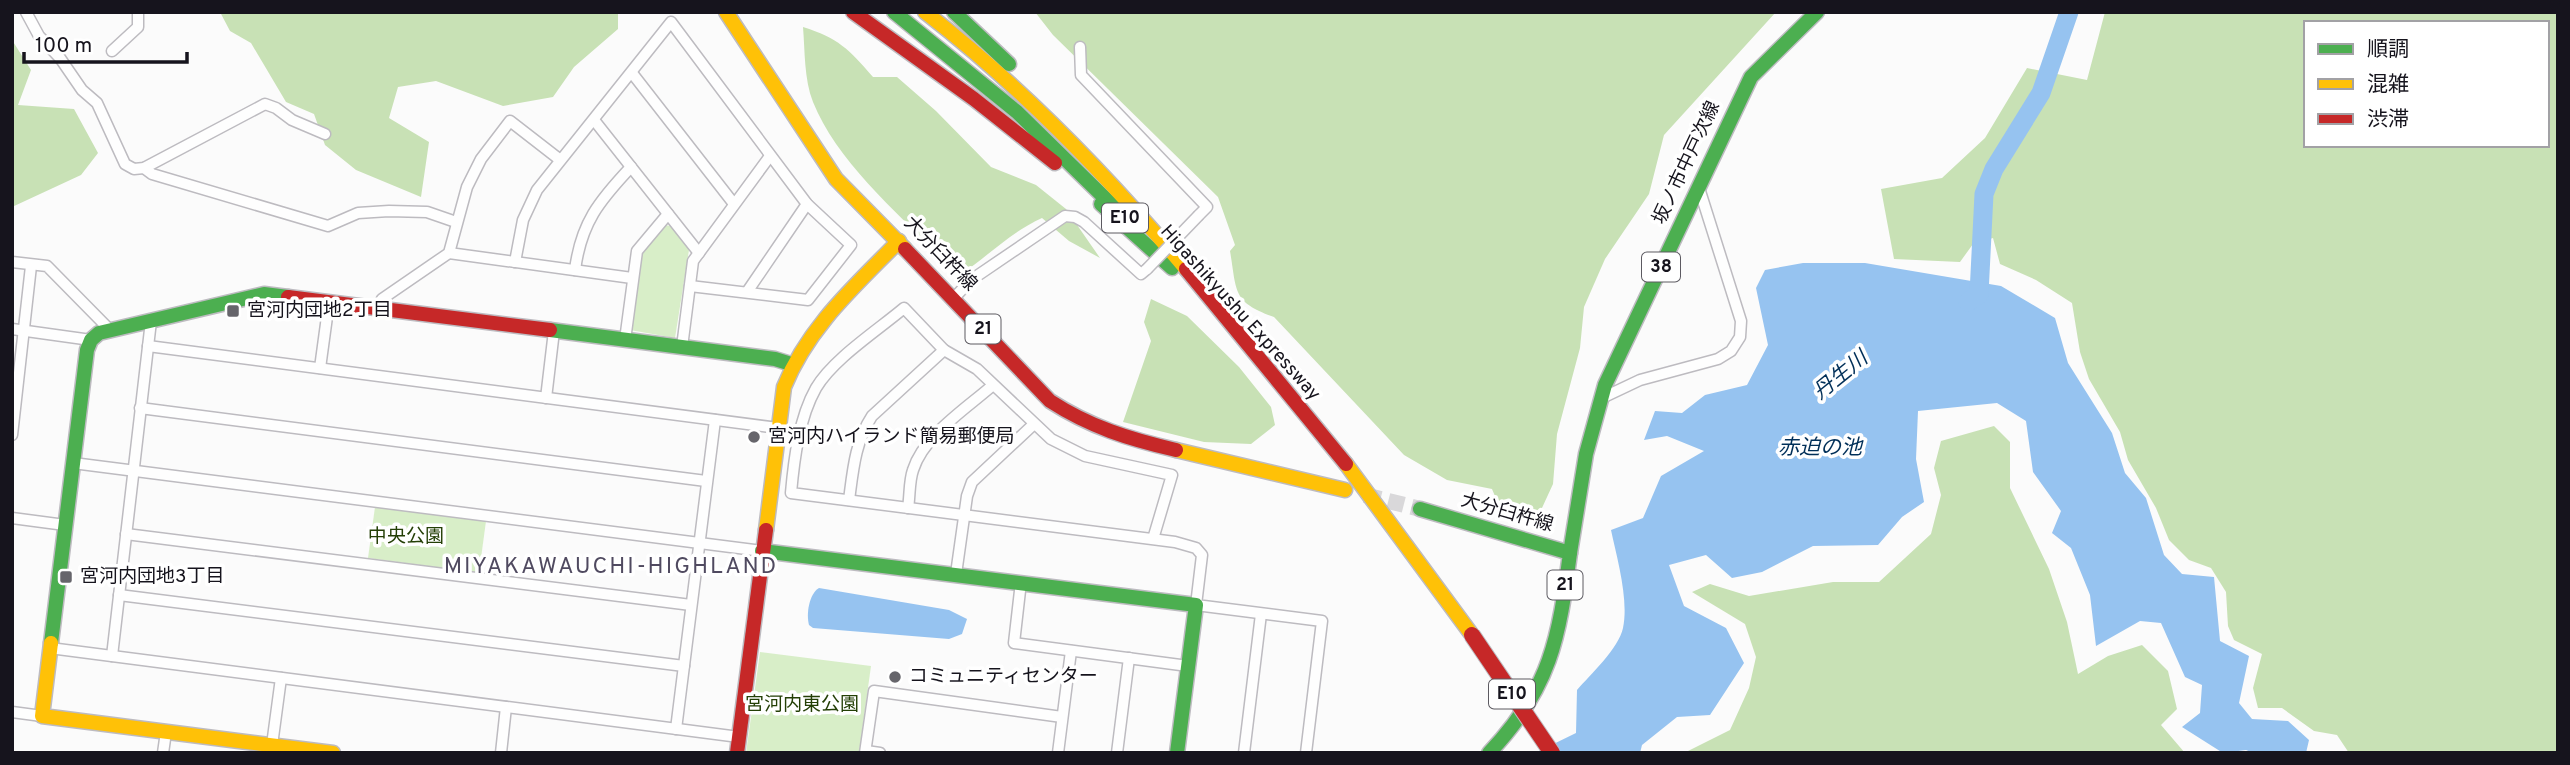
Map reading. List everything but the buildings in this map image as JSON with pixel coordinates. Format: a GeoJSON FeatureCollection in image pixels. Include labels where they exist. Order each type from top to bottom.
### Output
{"type":"FeatureCollection","features":[{"type":"Feature","properties":{"kind":"main road","name":"大分臼杵線"},"geometry":{"type":"LineString","coordinates":[[726,12],[836,179],[954,298],[1050,401],[1079,420],[1114,435],[1345,490]]}},
{"type":"Feature","properties":{"kind":"main road"},"geometry":{"type":"LineString","coordinates":[[853,12],[1009,126],[1173,269]]}},
{"type":"Feature","properties":{"kind":"main road","name":"Higashikyushu Expressway"},"geometry":{"type":"LineString","coordinates":[[894,12],[1026,120],[1173,269],[1333,449]]}},
{"type":"Feature","properties":{"kind":"main road","name":"Higashikyushu Expressway"},"geometry":{"type":"LineString","coordinates":[[925,12],[986,61],[1070,139],[1145,221],[1290,390],[1472,635],[1552,753]]}},
{"type":"Feature","properties":{"kind":"main road"},"geometry":{"type":"LineString","coordinates":[[954,12],[1101,154],[1274,365],[1290,390]]}},
{"type":"Feature","properties":{"kind":"main road","name":"坂ノ市中戸次線"},"geometry":{"type":"LineString","coordinates":[[1570,553],[1586,454],[1602,398],[1751,77],[1817,12]]}},
{"type":"Feature","properties":{"kind":"main road"},"geometry":{"type":"LineString","coordinates":[[738,745],[778,428],[784,387],[791,363],[813,334],[899,241]]}},
{"type":"Feature","properties":{"kind":"main road"},"geometry":{"type":"LineString","coordinates":[[333,753],[42,716],[87,351],[91,340],[110,330],[264,294],[791,363]]}},
{"type":"Feature","properties":{"kind":"main road","name":"大分臼杵線"},"geometry":{"type":"LineString","coordinates":[[1420,509],[1570,553],[1552,657],[1535,691],[1505,737],[1489,753]]}},
{"type":"Feature","properties":{"kind":"main road"},"geometry":{"type":"LineString","coordinates":[[762,551],[1196,606],[1177,753]]}},
{"type":"Feature","properties":{"kind":"street"},"geometry":{"type":"LineString","coordinates":[[26,12],[39,36],[60,58],[82,90],[97,103],[125,164],[134,169],[144,168],[265,104],[276,108],[292,120],[325,134]]}},
{"type":"Feature","properties":{"kind":"street"},"geometry":{"type":"LineString","coordinates":[[112,51],[138,27],[138,12]]}},
{"type":"Feature","properties":{"kind":"street"},"geometry":{"type":"LineString","coordinates":[[515,262],[530,204],[559,159],[594,120],[671,22],[807,204],[851,245],[808,300],[690,286]]}},
{"type":"Feature","properties":{"kind":"street"},"geometry":{"type":"LineString","coordinates":[[954,298],[971,280],[1065,216],[1084,222],[1141,274],[1207,207],[1080,75],[1080,47]]}},
{"type":"Feature","properties":{"kind":"street"},"geometry":{"type":"LineString","coordinates":[[632,72],[734,204]]}},
{"type":"Feature","properties":{"kind":"street"},"geometry":{"type":"LineString","coordinates":[[594,120],[699,253]]}},
{"type":"Feature","properties":{"kind":"street"},"geometry":{"type":"LineString","coordinates":[[449,253],[456,222],[481,159],[510,121],[559,159]]}},
{"type":"Feature","properties":{"kind":"street"},"geometry":{"type":"LineString","coordinates":[[682,347],[693,261],[771,156]]}},
{"type":"Feature","properties":{"kind":"street"},"geometry":{"type":"LineString","coordinates":[[575,270],[578,243],[590,217],[631,167]]}},
{"type":"Feature","properties":{"kind":"street"},"geometry":{"type":"LineString","coordinates":[[144,168],[152,174],[328,226],[358,214],[389,211],[427,212],[456,222]]}},
{"type":"Feature","properties":{"kind":"street"},"geometry":{"type":"LineString","coordinates":[[1602,398],[1661,373],[1718,359],[1731,351],[1740,337],[1741,321],[1699,188]]}},
{"type":"Feature","properties":{"kind":"street"},"geometry":{"type":"LineString","coordinates":[[747,292],[807,204]]}},
{"type":"Feature","properties":{"kind":"street"},"geometry":{"type":"LineString","coordinates":[[625,340],[637,251],[668,214]]}},
{"type":"Feature","properties":{"kind":"street"},"geometry":{"type":"LineString","coordinates":[[378,308],[382,299],[449,253],[632,278]]}},
{"type":"Feature","properties":{"kind":"street"},"geometry":{"type":"LineString","coordinates":[[12,262],[47,267],[110,330]]}},
{"type":"Feature","properties":{"kind":"street"},"geometry":{"type":"LineString","coordinates":[[12,435],[31,266]]}},
{"type":"Feature","properties":{"kind":"street"},"geometry":{"type":"LineString","coordinates":[[320,369],[330,302]]}},
{"type":"Feature","properties":{"kind":"street"},"geometry":{"type":"LineString","coordinates":[[1153,539],[1172,475],[1085,457],[1051,439],[977,369],[944,350],[904,308],[837,365],[817,387],[807,408],[790,493],[1153,539],[1196,548],[1202,555],[1196,606],[1322,621],[1306,753]]}},
{"type":"Feature","properties":{"kind":"street"},"geometry":{"type":"LineString","coordinates":[[112,656],[150,321]]}},
{"type":"Feature","properties":{"kind":"street"},"geometry":{"type":"LineString","coordinates":[[12,329],[91,340]]}},
{"type":"Feature","properties":{"kind":"street"},"geometry":{"type":"LineString","coordinates":[[546,398],[554,331]]}},
{"type":"Feature","properties":{"kind":"street"},"geometry":{"type":"LineString","coordinates":[[148,346],[778,428]]}},
{"type":"Feature","properties":{"kind":"street"},"geometry":{"type":"LineString","coordinates":[[849,500],[855,456],[864,429],[872,416],[944,350]]}},
{"type":"Feature","properties":{"kind":"street"},"geometry":{"type":"LineString","coordinates":[[908,508],[913,471],[920,456],[940,433],[993,385]]}},
{"type":"Feature","properties":{"kind":"street"},"geometry":{"type":"LineString","coordinates":[[141,408],[706,481]]}},
{"type":"Feature","properties":{"kind":"street"},"geometry":{"type":"LineString","coordinates":[[676,729],[715,420]]}},
{"type":"Feature","properties":{"kind":"street"},"geometry":{"type":"LineString","coordinates":[[956,574],[964,515],[972,482],[1034,425]]}},
{"type":"Feature","properties":{"kind":"street"},"geometry":{"type":"LineString","coordinates":[[73,463],[762,551]]}},
{"type":"Feature","properties":{"kind":"street"},"geometry":{"type":"LineString","coordinates":[[12,518],[65,525]]}},
{"type":"Feature","properties":{"kind":"street"},"geometry":{"type":"LineString","coordinates":[[126,534],[691,605]]}},
{"type":"Feature","properties":{"kind":"street"},"geometry":{"type":"LineString","coordinates":[[1021,582],[1014,643],[1188,666]]}},
{"type":"Feature","properties":{"kind":"street"},"geometry":{"type":"LineString","coordinates":[[119,595],[684,666]]}},
{"type":"Feature","properties":{"kind":"street"},"geometry":{"type":"LineString","coordinates":[[1244,753],[1261,614]]}},
{"type":"Feature","properties":{"kind":"street"},"geometry":{"type":"LineString","coordinates":[[50,648],[676,729],[738,745]]}},
{"type":"Feature","properties":{"kind":"street"},"geometry":{"type":"LineString","coordinates":[[1058,753],[1071,651]]}},
{"type":"Feature","properties":{"kind":"street"},"geometry":{"type":"LineString","coordinates":[[1117,753],[1129,658]]}},
{"type":"Feature","properties":{"kind":"street"},"geometry":{"type":"LineString","coordinates":[[272,745],[281,678]]}},
{"type":"Feature","properties":{"kind":"street"},"geometry":{"type":"LineString","coordinates":[[880,753],[865,752],[874,691],[1062,716]]}},
{"type":"Feature","properties":{"kind":"street"},"geometry":{"type":"LineString","coordinates":[[500,753],[506,707]]}},
{"type":"Feature","properties":{"kind":"street"},"geometry":{"type":"LineString","coordinates":[[12,712],[42,716]]}},
{"type":"Feature","properties":{"kind":"street"},"geometry":{"type":"LineString","coordinates":[[163,753],[166,732]]}},
{"type":"Feature","properties":{"kind":"green space"},"geometry":{"type":"Polygon","coordinates":[[[220,12],[618,12],[618,29],[574,67],[553,97],[503,106],[436,81],[398,87],[389,118],[429,142],[421,197],[356,170],[325,145],[314,114],[286,102],[251,43],[230,31],[220,12]]]}},
{"type":"Feature","properties":{"kind":"green space"},"geometry":{"type":"Polygon","coordinates":[[[1035,12],[1776,12],[1664,135],[1649,194],[1605,259],[1584,307],[1580,348],[1557,434],[1553,484],[1536,521],[1502,513],[1492,489],[1447,480],[1404,455],[1274,317],[1260,312],[1243,300],[1236,286],[1230,251],[1235,245],[1218,197],[1053,35],[1035,12]]]}},
{"type":"Feature","properties":{"kind":"green space"},"geometry":{"type":"Polygon","coordinates":[[[2105,12],[2558,12],[2558,753],[2349,753],[2337,735],[2314,731],[2282,708],[2258,708],[2253,688],[2262,654],[2234,640],[2228,626],[2226,592],[2211,568],[2189,560],[2169,540],[2156,508],[2128,460],[2120,432],[2089,379],[2080,352],[2072,303],[2036,280],[2000,264],[1993,238],[1973,244],[1960,262],[1894,259],[1881,189],[1942,178],[1985,138],[2027,68],[2087,80],[2105,12]]]}},
{"type":"Feature","properties":{"kind":"green space"},"geometry":{"type":"Polygon","coordinates":[[[803,27],[842,46],[873,77],[897,77],[936,111],[991,167],[1036,185],[1066,209],[1100,258],[1069,241],[1042,218],[1010,237],[960,275],[858,172],[825,126],[813,102],[808,84],[803,27]]]}},
{"type":"Feature","properties":{"kind":"green space"},"geometry":{"type":"Polygon","coordinates":[[[12,40],[31,70],[18,105],[74,109],[98,153],[81,175],[12,207],[12,40]]]}},
{"type":"Feature","properties":{"kind":"green space"},"geometry":{"type":"Polygon","coordinates":[[[664,225],[671,226],[689,250],[675,338],[630,330],[642,252],[664,225]]]}},
{"type":"Feature","properties":{"kind":"green space"},"geometry":{"type":"Polygon","coordinates":[[[1151,299],[1187,316],[1239,367],[1271,407],[1275,425],[1251,444],[1204,442],[1123,422],[1151,341],[1144,322],[1151,299]]]}},
{"type":"Feature","properties":{"kind":"green space"},"geometry":{"type":"Polygon","coordinates":[[[1994,426],[2010,442],[2010,488],[2049,569],[2067,622],[2078,674],[2108,656],[2142,645],[2168,671],[2177,709],[2161,725],[2185,753],[1684,753],[1730,730],[1749,688],[1756,657],[1745,624],[1692,592],[1710,584],[1749,596],[1833,582],[1879,582],[1931,534],[1941,495],[1934,468],[1941,441],[1994,426]]]}},
{"type":"Feature","properties":{"kind":"green space","name":"中央公園"},"geometry":{"type":"Polygon","coordinates":[[[375,507],[486,521],[479,573],[368,558],[375,507]]]}},
{"type":"Feature","properties":{"kind":"green space","name":"宮河内東公園"},"geometry":{"type":"Polygon","coordinates":[[[760,652],[871,666],[859,753],[746,753],[760,652]]]}},
{"type":"Feature","properties":{"kind":"water","name":"赤迫の池"},"geometry":{"type":"Polygon","coordinates":[[[1803,263],[1865,263],[2001,286],[2055,318],[2068,363],[2112,433],[2125,473],[2146,498],[2164,555],[2182,574],[2214,577],[2220,641],[2249,656],[2239,703],[2252,719],[2288,721],[2309,740],[2306,753],[2253,753],[2246,750],[2223,753],[2182,727],[2200,713],[2202,685],[2185,677],[2161,623],[2140,621],[2096,646],[2090,595],[2071,548],[2052,533],[2061,511],[2033,472],[2026,421],[1997,403],[1918,411],[1916,459],[1924,502],[1902,517],[1878,545],[1813,546],[1762,572],[1732,578],[1706,555],[1669,565],[1684,606],[1726,628],[1744,663],[1710,715],[1677,717],[1642,745],[1640,753],[1535,753],[1576,733],[1577,690],[1616,644],[1623,628],[1623,592],[1611,530],[1643,518],[1661,476],[1704,451],[1667,436],[1644,440],[1655,411],[1682,413],[1705,395],[1747,385],[1768,345],[1756,288],[1765,270],[1803,263]]]}},
{"type":"Feature","properties":{"kind":"water"},"geometry":{"type":"Polygon","coordinates":[[[819,588],[949,610],[967,619],[962,634],[949,639],[813,628],[809,625],[808,610],[813,595],[819,588]]]}},
{"type":"Feature","properties":{"kind":"waterway","name":"丹生川"},"geometry":{"type":"LineString","coordinates":[[1968,302],[1979,294],[1984,194],[1994,169],[2041,93],[2069,12]]}},
{"type":"Feature","properties":{"kind":"tunnel"},"geometry":{"type":"LineString","coordinates":[[1365,495],[1420,509]]}},
{"type":"Feature","properties":{"kind":"traffic: fast"},"geometry":{"type":"LineString","coordinates":[[894,12],[1017,112],[1116,209]]}},
{"type":"Feature","properties":{"kind":"traffic: fast"},"geometry":{"type":"LineString","coordinates":[[954,12],[1009,64]]}},
{"type":"Feature","properties":{"kind":"traffic: fast"},"geometry":{"type":"LineString","coordinates":[[1570,553],[1586,454],[1605,385],[1751,77],[1817,12]]}},
{"type":"Feature","properties":{"kind":"traffic: fast"},"geometry":{"type":"LineString","coordinates":[[1101,204],[1172,268]]}},
{"type":"Feature","properties":{"kind":"traffic: fast"},"geometry":{"type":"LineString","coordinates":[[51,643],[87,350],[91,340],[99,333],[264,294],[288,297]]}},
{"type":"Feature","properties":{"kind":"traffic: fast"},"geometry":{"type":"LineString","coordinates":[[550,330],[775,359],[791,364]]}},
{"type":"Feature","properties":{"kind":"traffic: fast"},"geometry":{"type":"LineString","coordinates":[[1420,509],[1570,553],[1561,611],[1549,660],[1526,706],[1489,753]]}},
{"type":"Feature","properties":{"kind":"traffic: fast"},"geometry":{"type":"LineString","coordinates":[[762,551],[1196,605],[1177,753]]}},
{"type":"Feature","properties":{"kind":"traffic: slow"},"geometry":{"type":"LineString","coordinates":[[726,12],[836,179],[905,249]]}},
{"type":"Feature","properties":{"kind":"traffic: slow"},"geometry":{"type":"LineString","coordinates":[[925,12],[996,71],[1062,133],[1126,200],[1186,269]]}},
{"type":"Feature","properties":{"kind":"traffic: slow"},"geometry":{"type":"LineString","coordinates":[[766,530],[784,387],[794,365],[834,308],[899,241]]}},
{"type":"Feature","properties":{"kind":"traffic: slow"},"geometry":{"type":"LineString","coordinates":[[1176,450],[1345,490]]}},
{"type":"Feature","properties":{"kind":"traffic: slow"},"geometry":{"type":"LineString","coordinates":[[1346,464],[1472,635]]}},
{"type":"Feature","properties":{"kind":"traffic: slow"},"geometry":{"type":"LineString","coordinates":[[51,643],[42,716],[333,753]]}},
{"type":"Feature","properties":{"kind":"traffic: jam"},"geometry":{"type":"LineString","coordinates":[[853,12],[974,99],[1055,163]]}},
{"type":"Feature","properties":{"kind":"traffic: jam"},"geometry":{"type":"LineString","coordinates":[[905,249],[1050,401],[1110,431],[1176,450]]}},
{"type":"Feature","properties":{"kind":"traffic: jam"},"geometry":{"type":"LineString","coordinates":[[1186,269],[1346,464]]}},
{"type":"Feature","properties":{"kind":"traffic: jam"},"geometry":{"type":"LineString","coordinates":[[288,297],[550,330]]}},
{"type":"Feature","properties":{"kind":"traffic: jam"},"geometry":{"type":"LineString","coordinates":[[737,753],[766,530]]}},
{"type":"Feature","properties":{"kind":"traffic: jam"},"geometry":{"type":"LineString","coordinates":[[1472,635],[1552,753]]}},
{"type":"Feature","properties":{"kind":"place","name":"宮河内団地2丁目"},"geometry":{"type":"Point","coordinates":[233,311]}},
{"type":"Feature","properties":{"kind":"place","name":"宮河内ハイランド簡易郵便局"},"geometry":{"type":"Point","coordinates":[754,437]}},
{"type":"Feature","properties":{"kind":"place","name":"宮河内団地3丁目"},"geometry":{"type":"Point","coordinates":[66,577]}},
{"type":"Feature","properties":{"kind":"place","name":"コミュニティセンター"},"geometry":{"type":"Point","coordinates":[895,677]}},
{"type":"Feature","properties":{"kind":"district","name":"MIYAKAWAUCHI-HIGHLAND"},"geometry":{"type":"Point","coordinates":[611,567]}}]}
